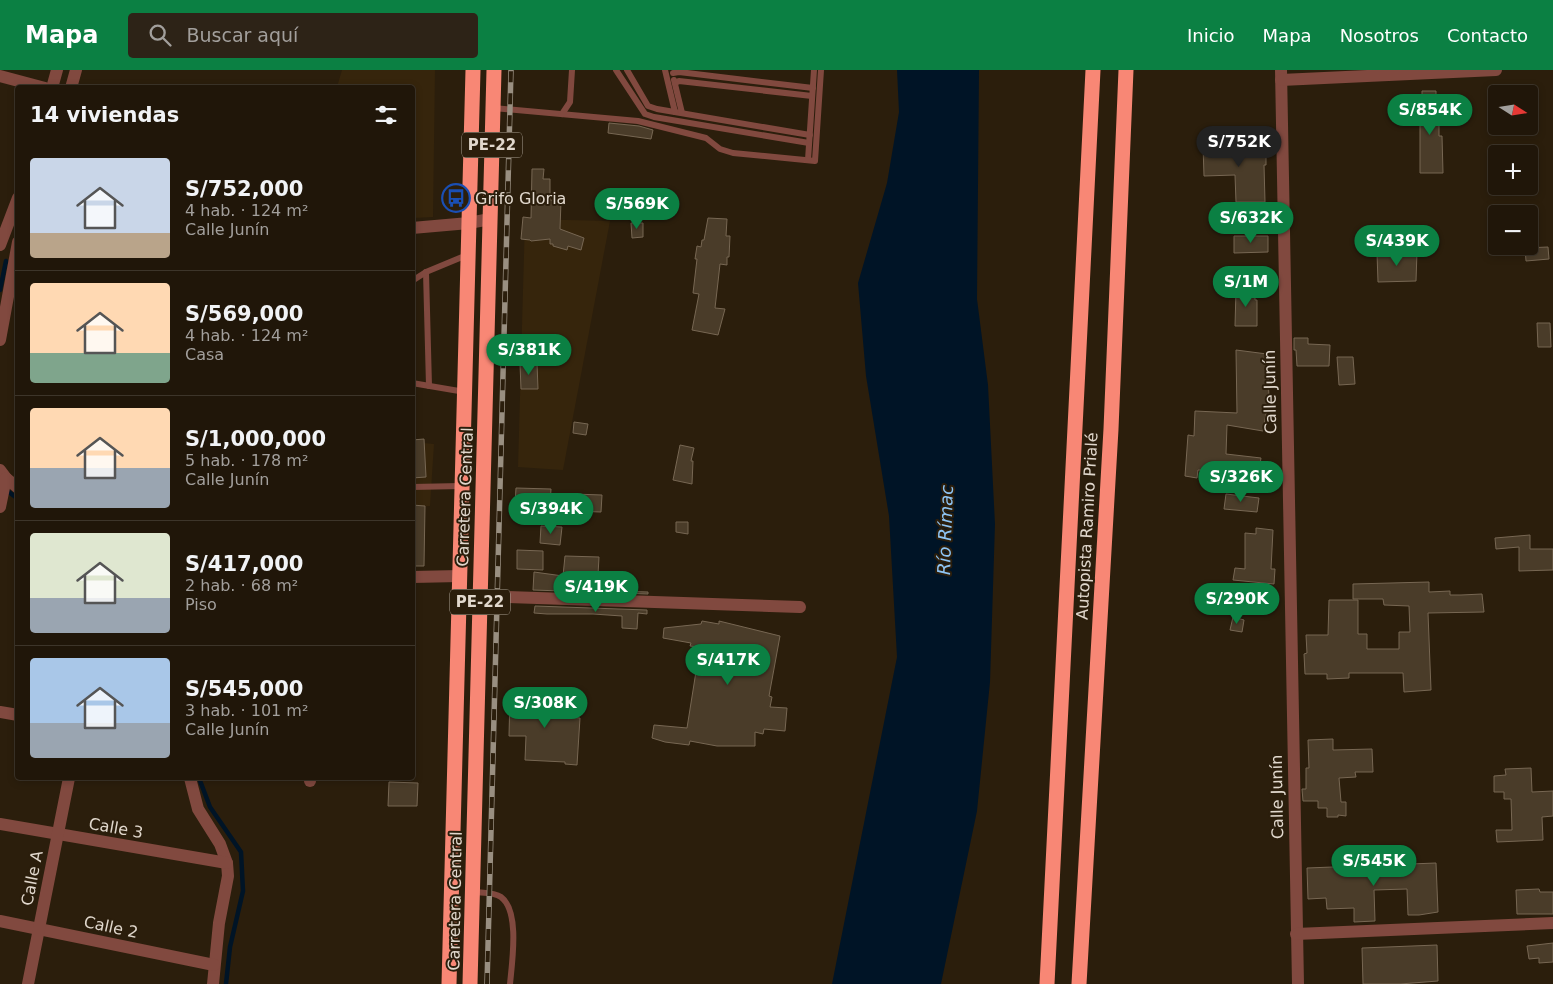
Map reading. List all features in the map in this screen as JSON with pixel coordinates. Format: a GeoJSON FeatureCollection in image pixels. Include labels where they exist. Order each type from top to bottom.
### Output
{"type":"FeatureCollection","features":[{"type":"Feature","properties":{"kind":"highway","name":"Carretera Central"},"geometry":{"type":"LineString","coordinates":[[449,984],[473,70]]}},
{"type":"Feature","properties":{"kind":"highway","name":"Carretera Central"},"geometry":{"type":"LineString","coordinates":[[470,984],[494,70]]}},
{"type":"Feature","properties":{"kind":"highway","name":"Autopista Ramiro Prialé"},"geometry":{"type":"LineString","coordinates":[[1046,984],[1093,70]]}},
{"type":"Feature","properties":{"kind":"highway","name":"Autopista Ramiro Prialé"},"geometry":{"type":"LineString","coordinates":[[1079,984],[1110,438],[1126,70]]}},
{"type":"Feature","properties":{"kind":"street"},"geometry":{"type":"LineString","coordinates":[[53,85],[57,70]]}},
{"type":"Feature","properties":{"kind":"street"},"geometry":{"type":"LineString","coordinates":[[72,85],[76,70]]}},
{"type":"Feature","properties":{"kind":"street"},"geometry":{"type":"LineString","coordinates":[[1281,75],[1496,70]]}},
{"type":"Feature","properties":{"kind":"street","name":"Calle Junín"},"geometry":{"type":"LineString","coordinates":[[1281,75],[1298,984]]}},
{"type":"Feature","properties":{"kind":"street"},"geometry":{"type":"LineString","coordinates":[[0,76],[34,85]]}},
{"type":"Feature","properties":{"kind":"street"},"geometry":{"type":"LineString","coordinates":[[15,205],[0,242],[15,243]]}},
{"type":"Feature","properties":{"kind":"street"},"geometry":{"type":"LineString","coordinates":[[415,228],[469,223],[490,219]]}},
{"type":"Feature","properties":{"kind":"street"},"geometry":{"type":"LineString","coordinates":[[0,340],[15,254]]}},
{"type":"Feature","properties":{"kind":"street"},"geometry":{"type":"LineString","coordinates":[[3,474],[15,485]]}},
{"type":"Feature","properties":{"kind":"street"},"geometry":{"type":"LineString","coordinates":[[1,500],[3,474]]}},
{"type":"Feature","properties":{"kind":"street"},"geometry":{"type":"LineString","coordinates":[[415,577],[460,576]]}},
{"type":"Feature","properties":{"kind":"street"},"geometry":{"type":"LineString","coordinates":[[480,596],[800,607]]}},
{"type":"Feature","properties":{"kind":"street"},"geometry":{"type":"LineString","coordinates":[[0,712],[15,714]]}},
{"type":"Feature","properties":{"kind":"street","name":"Calle A"},"geometry":{"type":"LineString","coordinates":[[28,984],[69,780]]}},
{"type":"Feature","properties":{"kind":"street"},"geometry":{"type":"LineString","coordinates":[[191,780],[198,808],[220,844],[227,864],[228,876],[219,924],[213,984]]}},
{"type":"Feature","properties":{"kind":"street","name":"Calle 3"},"geometry":{"type":"LineString","coordinates":[[0,824],[227,864]]}},
{"type":"Feature","properties":{"kind":"street","name":"Calle 2"},"geometry":{"type":"LineString","coordinates":[[0,921],[214,965]]}},
{"type":"Feature","properties":{"kind":"street"},"geometry":{"type":"LineString","coordinates":[[1296,934],[1553,924]]}},
{"type":"Feature","properties":{"kind":"lane"},"geometry":{"type":"LineString","coordinates":[[562,114],[570,102],[572,70]]}},
{"type":"Feature","properties":{"kind":"lane"},"geometry":{"type":"LineString","coordinates":[[616,70],[645,114],[809,143]]}},
{"type":"Feature","properties":{"kind":"lane"},"geometry":{"type":"LineString","coordinates":[[627,70],[648,106],[810,135]]}},
{"type":"Feature","properties":{"kind":"lane"},"geometry":{"type":"LineString","coordinates":[[664,70],[679,113]]}},
{"type":"Feature","properties":{"kind":"lane"},"geometry":{"type":"LineString","coordinates":[[808,160],[814,70]]}},
{"type":"Feature","properties":{"kind":"lane"},"geometry":{"type":"LineString","coordinates":[[493,108],[638,121],[706,138],[720,149],[733,153],[816,161],[821,70]]}},
{"type":"Feature","properties":{"kind":"lane"},"geometry":{"type":"LineString","coordinates":[[679,113],[672,72],[813,88]]}},
{"type":"Feature","properties":{"kind":"lane"},"geometry":{"type":"LineString","coordinates":[[675,84],[679,81],[812,96]]}},
{"type":"Feature","properties":{"kind":"lane"},"geometry":{"type":"LineString","coordinates":[[415,279],[426,272],[468,254]]}},
{"type":"Feature","properties":{"kind":"lane"},"geometry":{"type":"LineString","coordinates":[[426,272],[429,386]]}},
{"type":"Feature","properties":{"kind":"lane"},"geometry":{"type":"LineString","coordinates":[[415,384],[465,392]]}},
{"type":"Feature","properties":{"kind":"lane"},"geometry":{"type":"LineString","coordinates":[[415,487],[462,486]]}},
{"type":"Feature","properties":{"kind":"lane"},"geometry":{"type":"LineString","coordinates":[[472,892],[500,896],[507,903],[512,915],[510,984]]}},
{"type":"Feature","properties":{"kind":"shaded area"},"geometry":{"type":"Polygon","coordinates":[[[342,70],[435,70],[433,217],[415,218],[415,85],[338,85],[342,70]]]}},
{"type":"Feature","properties":{"kind":"shaded area"},"geometry":{"type":"Polygon","coordinates":[[[525,219],[610,221],[563,470],[518,467],[525,219]]]}},
{"type":"Feature","properties":{"kind":"shaded area"},"geometry":{"type":"Polygon","coordinates":[[[415,442],[434,444],[430,506],[415,507],[415,442]]]}},
{"type":"Feature","properties":{"kind":"water","name":"Río Rímac"},"geometry":{"type":"Polygon","coordinates":[[[897,70],[979,70],[977,299],[988,385],[995,524],[990,682],[977,811],[941,984],[832,984],[897,657],[889,516],[866,376],[858,283],[887,183],[899,112],[897,70]]]}},
{"type":"Feature","properties":{"kind":"building"},"geometry":{"type":"Polygon","coordinates":[[[1422,91],[1436,91],[1436,120],[1439,120],[1439,136],[1442,136],[1443,173],[1420,173],[1420,107],[1422,107],[1422,91]]]}},
{"type":"Feature","properties":{"kind":"building"},"geometry":{"type":"Polygon","coordinates":[[[609,123],[639,126],[653,130],[651,139],[608,133],[609,123]]]}},
{"type":"Feature","properties":{"kind":"building"},"geometry":{"type":"Polygon","coordinates":[[[1266,142],[1266,165],[1264,165],[1265,202],[1236,202],[1235,175],[1204,176],[1203,145],[1266,142]]]}},
{"type":"Feature","properties":{"kind":"building"},"geometry":{"type":"Polygon","coordinates":[[[532,169],[544,169],[543,179],[550,179],[550,200],[561,201],[560,229],[584,238],[581,250],[568,246],[567,250],[553,246],[553,244],[550,244],[550,239],[531,241],[521,239],[523,217],[531,218],[532,169]]]}},
{"type":"Feature","properties":{"kind":"building"},"geometry":{"type":"Polygon","coordinates":[[[611,200],[622,200],[622,218],[611,218],[611,200]]]}},
{"type":"Feature","properties":{"kind":"building"},"geometry":{"type":"Polygon","coordinates":[[[708,218],[727,219],[726,236],[730,236],[727,265],[720,264],[715,308],[725,309],[718,335],[692,330],[699,294],[693,293],[697,259],[695,259],[697,246],[701,247],[702,240],[704,240],[708,218]]]}},
{"type":"Feature","properties":{"kind":"building"},"geometry":{"type":"Polygon","coordinates":[[[631,223],[643,223],[643,237],[632,238],[631,223]]]}},
{"type":"Feature","properties":{"kind":"building"},"geometry":{"type":"Polygon","coordinates":[[[1234,236],[1268,236],[1268,252],[1234,253],[1234,236]]]}},
{"type":"Feature","properties":{"kind":"building"},"geometry":{"type":"Polygon","coordinates":[[[1538,247],[1548,247],[1549,259],[1526,261],[1526,255],[1538,255],[1538,247]]]}},
{"type":"Feature","properties":{"kind":"building"},"geometry":{"type":"Polygon","coordinates":[[[1417,252],[1416,281],[1378,282],[1377,253],[1417,252]]]}},
{"type":"Feature","properties":{"kind":"building"},"geometry":{"type":"Polygon","coordinates":[[[1236,290],[1255,290],[1257,326],[1235,326],[1236,290]]]}},
{"type":"Feature","properties":{"kind":"building"},"geometry":{"type":"Polygon","coordinates":[[[1537,323],[1550,323],[1551,347],[1538,347],[1537,323]]]}},
{"type":"Feature","properties":{"kind":"building"},"geometry":{"type":"Polygon","coordinates":[[[1294,338],[1308,338],[1308,344],[1330,345],[1329,366],[1297,366],[1294,338]]]}},
{"type":"Feature","properties":{"kind":"building"},"geometry":{"type":"Polygon","coordinates":[[[1236,350],[1267,354],[1269,397],[1263,431],[1227,425],[1226,454],[1261,458],[1259,471],[1233,469],[1233,471],[1198,470],[1197,478],[1185,476],[1188,435],[1194,436],[1195,411],[1237,413],[1236,350]]]}},
{"type":"Feature","properties":{"kind":"building"},"geometry":{"type":"Polygon","coordinates":[[[1337,357],[1353,357],[1355,384],[1339,385],[1337,357]]]}},
{"type":"Feature","properties":{"kind":"building"},"geometry":{"type":"Polygon","coordinates":[[[537,363],[538,389],[521,389],[520,364],[537,363]]]}},
{"type":"Feature","properties":{"kind":"building"},"geometry":{"type":"Polygon","coordinates":[[[574,422],[588,424],[586,435],[573,433],[574,422]]]}},
{"type":"Feature","properties":{"kind":"building"},"geometry":{"type":"Polygon","coordinates":[[[424,439],[426,477],[415,478],[415,440],[424,439]]]}},
{"type":"Feature","properties":{"kind":"building"},"geometry":{"type":"Polygon","coordinates":[[[680,445],[694,448],[691,461],[693,461],[692,484],[673,480],[680,445]]]}},
{"type":"Feature","properties":{"kind":"building"},"geometry":{"type":"Polygon","coordinates":[[[516,488],[551,489],[550,505],[515,504],[516,488]]]}},
{"type":"Feature","properties":{"kind":"building"},"geometry":{"type":"Polygon","coordinates":[[[573,494],[602,495],[601,512],[573,511],[573,494]]]}},
{"type":"Feature","properties":{"kind":"building"},"geometry":{"type":"Polygon","coordinates":[[[1226,494],[1259,498],[1257,512],[1224,509],[1226,494]]]}},
{"type":"Feature","properties":{"kind":"building"},"geometry":{"type":"Polygon","coordinates":[[[415,505],[425,506],[424,566],[415,566],[415,505]]]}},
{"type":"Feature","properties":{"kind":"building"},"geometry":{"type":"Polygon","coordinates":[[[676,522],[688,522],[688,534],[676,532],[676,522]]]}},
{"type":"Feature","properties":{"kind":"building"},"geometry":{"type":"Polygon","coordinates":[[[541,526],[562,527],[560,545],[540,543],[541,526]]]}},
{"type":"Feature","properties":{"kind":"building"},"geometry":{"type":"Polygon","coordinates":[[[1256,528],[1273,530],[1271,569],[1275,569],[1274,584],[1233,580],[1235,568],[1245,569],[1245,533],[1256,534],[1256,528]]]}},
{"type":"Feature","properties":{"kind":"building"},"geometry":{"type":"Polygon","coordinates":[[[1530,535],[1530,549],[1553,549],[1553,570],[1519,571],[1519,547],[1496,549],[1495,538],[1530,535]]]}},
{"type":"Feature","properties":{"kind":"building"},"geometry":{"type":"Polygon","coordinates":[[[517,550],[543,551],[543,570],[517,569],[517,550]]]}},
{"type":"Feature","properties":{"kind":"building"},"geometry":{"type":"Polygon","coordinates":[[[565,556],[599,557],[598,575],[614,575],[614,591],[648,592],[648,594],[533,590],[534,572],[563,576],[565,556]]]}},
{"type":"Feature","properties":{"kind":"building"},"geometry":{"type":"Polygon","coordinates":[[[1429,582],[1429,592],[1450,591],[1450,595],[1482,594],[1484,612],[1428,613],[1431,690],[1404,692],[1403,673],[1349,673],[1349,678],[1327,679],[1327,674],[1305,674],[1304,654],[1307,653],[1306,635],[1328,635],[1329,600],[1358,600],[1358,634],[1367,634],[1367,649],[1399,649],[1399,632],[1410,632],[1409,606],[1384,605],[1383,599],[1353,599],[1353,584],[1429,582]]]}},
{"type":"Feature","properties":{"kind":"building"},"geometry":{"type":"Polygon","coordinates":[[[535,606],[647,610],[647,614],[638,613],[637,629],[622,628],[622,616],[534,613],[535,606]]]}},
{"type":"Feature","properties":{"kind":"building"},"geometry":{"type":"Polygon","coordinates":[[[1233,617],[1244,620],[1242,632],[1230,630],[1233,617]]]}},
{"type":"Feature","properties":{"kind":"building"},"geometry":{"type":"Polygon","coordinates":[[[702,621],[719,624],[719,621],[780,636],[769,696],[772,697],[770,707],[787,708],[785,731],[764,729],[763,734],[755,732],[755,746],[717,746],[690,741],[689,745],[665,742],[652,738],[654,725],[687,728],[698,659],[696,659],[699,647],[690,646],[691,643],[663,638],[664,628],[701,624],[702,621]]]}},
{"type":"Feature","properties":{"kind":"building"},"geometry":{"type":"Polygon","coordinates":[[[510,695],[570,702],[567,717],[580,718],[577,765],[565,764],[565,762],[525,760],[526,736],[509,736],[510,695]]]}},
{"type":"Feature","properties":{"kind":"building"},"geometry":{"type":"Polygon","coordinates":[[[1333,739],[1333,750],[1372,749],[1373,772],[1355,772],[1356,777],[1339,778],[1341,802],[1346,802],[1346,816],[1327,817],[1327,808],[1318,808],[1318,801],[1303,801],[1302,789],[1306,789],[1306,768],[1309,768],[1308,740],[1333,739]]]}},
{"type":"Feature","properties":{"kind":"building"},"geometry":{"type":"Polygon","coordinates":[[[1531,768],[1532,792],[1553,791],[1553,816],[1542,817],[1543,840],[1497,842],[1496,830],[1512,830],[1511,799],[1504,799],[1504,792],[1494,792],[1494,776],[1506,775],[1505,769],[1531,768]]]}},
{"type":"Feature","properties":{"kind":"building"},"geometry":{"type":"Polygon","coordinates":[[[389,782],[418,783],[417,806],[388,806],[389,782]]]}},
{"type":"Feature","properties":{"kind":"building"},"geometry":{"type":"Polygon","coordinates":[[[1436,863],[1438,912],[1408,915],[1407,889],[1374,890],[1375,921],[1354,922],[1354,908],[1327,909],[1326,898],[1308,899],[1307,868],[1436,863]]]}},
{"type":"Feature","properties":{"kind":"building"},"geometry":{"type":"Polygon","coordinates":[[[1539,889],[1540,892],[1553,892],[1553,914],[1517,914],[1516,890],[1539,889]]]}},
{"type":"Feature","properties":{"kind":"building"},"geometry":{"type":"Polygon","coordinates":[[[1553,943],[1553,962],[1539,963],[1539,958],[1529,959],[1527,946],[1553,943]]]}},
{"type":"Feature","properties":{"kind":"building"},"geometry":{"type":"Polygon","coordinates":[[[1437,945],[1438,981],[1363,984],[1362,948],[1437,945]]]}},
{"type":"Feature","properties":{"kind":"waterway"},"geometry":{"type":"LineString","coordinates":[[0,290],[6,261]]}},
{"type":"Feature","properties":{"kind":"waterway"},"geometry":{"type":"LineString","coordinates":[[5,489],[15,497]]}},
{"type":"Feature","properties":{"kind":"waterway"},"geometry":{"type":"LineString","coordinates":[[200,780],[210,807],[241,852],[243,891],[230,947],[226,984]]}},
{"type":"Feature","properties":{"kind":"railway"},"geometry":{"type":"LineString","coordinates":[[487,984],[511,70]]}},
{"type":"Feature","properties":{"kind":"place","name":"Grifo Gloria"},"geometry":{"type":"Point","coordinates":[456,198]}}]}
